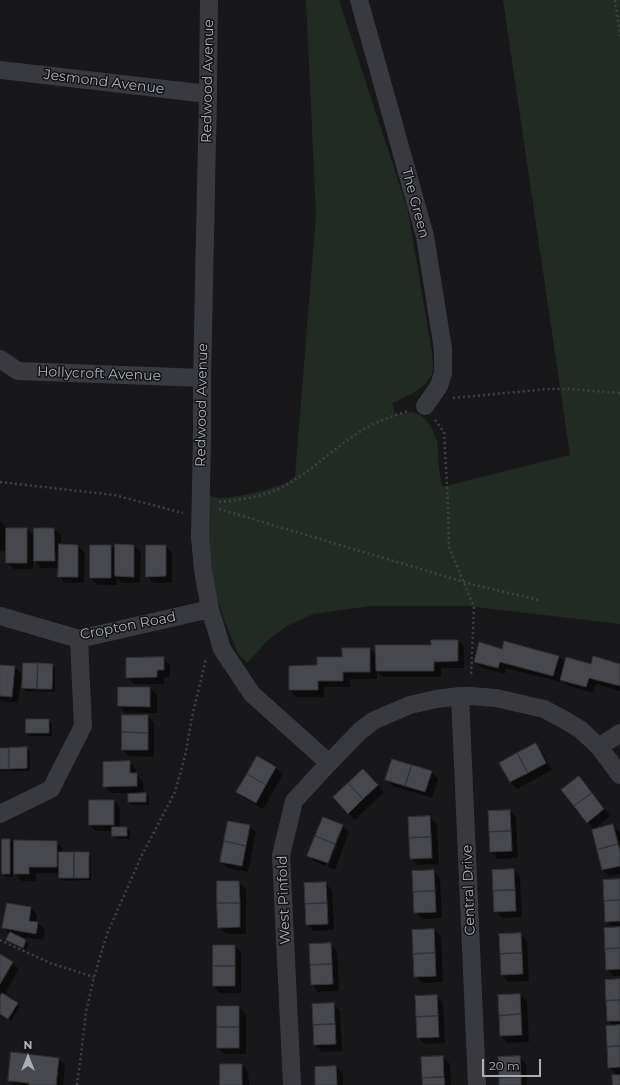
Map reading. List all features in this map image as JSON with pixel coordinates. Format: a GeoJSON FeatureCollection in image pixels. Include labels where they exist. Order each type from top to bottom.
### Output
{"type":"FeatureCollection","features":[{"type":"Feature","properties":{"kind":"street","name":"Redwood Avenue"},"geometry":{"type":"LineString","coordinates":[[209,0],[202,378],[202,435],[208,504],[200,537],[203,570],[210,609],[222,649],[252,694],[329,763]]}},
{"type":"Feature","properties":{"kind":"street","name":"The Green"},"geometry":{"type":"LineString","coordinates":[[359,0],[425,236],[443,349],[444,373],[439,386],[429,400]]}},
{"type":"Feature","properties":{"kind":"street","name":"Jesmond Avenue"},"geometry":{"type":"LineString","coordinates":[[0,70],[208,94]]}},
{"type":"Feature","properties":{"kind":"street","name":"Hollycroft Avenue"},"geometry":{"type":"LineString","coordinates":[[0,359],[18,371],[202,378]]}},
{"type":"Feature","properties":{"kind":"street","name":"Cropton Road"},"geometry":{"type":"LineString","coordinates":[[0,616],[79,638],[210,609]]}},
{"type":"Feature","properties":{"kind":"street"},"geometry":{"type":"LineString","coordinates":[[0,814],[51,789],[83,726],[79,638]]}},
{"type":"Feature","properties":{"kind":"street","name":"West Pinfold"},"geometry":{"type":"LineString","coordinates":[[292,1085],[281,855],[294,801],[360,732],[373,721],[410,705],[436,699],[465,696],[496,698],[544,709],[581,730],[599,747],[620,774]]}},
{"type":"Feature","properties":{"kind":"street","name":"Central Drive"},"geometry":{"type":"LineString","coordinates":[[465,696],[477,1085]]}},
{"type":"Feature","properties":{"kind":"street"},"geometry":{"type":"LineString","coordinates":[[599,747],[620,733]]}},
{"type":"Feature","properties":{"kind":"path"},"geometry":{"type":"LineString","coordinates":[[615,0],[620,36]]}},
{"type":"Feature","properties":{"kind":"path"},"geometry":{"type":"LineString","coordinates":[[0,482],[114,495],[185,514],[184,506],[242,499],[278,489],[292,482],[361,431],[375,423],[429,400],[548,389],[620,393]]}},
{"type":"Feature","properties":{"kind":"path"},"geometry":{"type":"LineString","coordinates":[[429,400],[444,432],[449,547],[474,607],[465,696]]}},
{"type":"Feature","properties":{"kind":"path"},"geometry":{"type":"LineString","coordinates":[[208,504],[463,581],[539,600]]}},
{"type":"Feature","properties":{"kind":"path"},"geometry":{"type":"LineString","coordinates":[[77,1085],[86,1012],[94,977],[108,934],[141,857],[175,792],[185,756],[192,717],[209,646],[219,641]]}},
{"type":"Feature","properties":{"kind":"path"},"geometry":{"type":"LineString","coordinates":[[0,940],[50,963],[94,977]]}},
{"type":"Feature","properties":{"kind":"shaded area"},"geometry":{"type":"Polygon","coordinates":[[[306,0],[339,0],[408,211],[432,353],[433,369],[431,376],[423,386],[411,394],[392,403],[395,414],[412,412],[420,415],[431,427],[437,441],[442,487],[570,455],[503,0],[620,0],[620,624],[467,606],[370,606],[313,614],[287,626],[268,640],[247,663],[238,653],[225,622],[216,594],[210,566],[205,495],[223,498],[266,490],[282,485],[295,476],[316,215],[306,0]]]}},
{"type":"Feature","properties":{"kind":"building"},"geometry":{"type":"Polygon","coordinates":[[[6,528],[27,528],[27,563],[6,563],[6,528]]]}},
{"type":"Feature","properties":{"kind":"building"},"geometry":{"type":"Polygon","coordinates":[[[34,528],[54,528],[55,561],[34,561],[34,528]]]}},
{"type":"Feature","properties":{"kind":"building"},"geometry":{"type":"Polygon","coordinates":[[[59,544],[78,545],[78,577],[58,577],[59,544]]]}},
{"type":"Feature","properties":{"kind":"building"},"geometry":{"type":"Polygon","coordinates":[[[115,544],[134,545],[134,577],[115,576],[115,544]]]}},
{"type":"Feature","properties":{"kind":"building"},"geometry":{"type":"Polygon","coordinates":[[[90,545],[111,545],[111,578],[90,578],[90,545]]]}},
{"type":"Feature","properties":{"kind":"building"},"geometry":{"type":"Polygon","coordinates":[[[146,545],[166,545],[166,576],[146,577],[146,545]]]}},
{"type":"Feature","properties":{"kind":"building"},"geometry":{"type":"Polygon","coordinates":[[[431,640],[458,640],[458,661],[434,662],[434,671],[376,671],[375,645],[431,645],[431,640]]]}},
{"type":"Feature","properties":{"kind":"building"},"geometry":{"type":"Polygon","coordinates":[[[504,641],[559,656],[553,676],[500,662],[498,668],[474,662],[479,642],[502,649],[504,641]]]}},
{"type":"Feature","properties":{"kind":"building"},"geometry":{"type":"Polygon","coordinates":[[[342,648],[370,648],[370,672],[343,672],[343,681],[318,681],[318,690],[289,690],[289,666],[317,665],[317,657],[342,657],[342,648]]]}},
{"type":"Feature","properties":{"kind":"building"},"geometry":{"type":"Polygon","coordinates":[[[593,656],[620,664],[620,686],[589,678],[586,687],[560,680],[566,657],[591,664],[593,656]]]}},
{"type":"Feature","properties":{"kind":"building"},"geometry":{"type":"Polygon","coordinates":[[[164,657],[164,670],[157,670],[157,677],[126,678],[126,658],[164,657]]]}},
{"type":"Feature","properties":{"kind":"building"},"geometry":{"type":"Polygon","coordinates":[[[23,663],[38,663],[37,689],[22,688],[23,663]]]}},
{"type":"Feature","properties":{"kind":"building"},"geometry":{"type":"Polygon","coordinates":[[[38,663],[53,664],[52,689],[37,689],[38,663]]]}},
{"type":"Feature","properties":{"kind":"building"},"geometry":{"type":"Polygon","coordinates":[[[0,665],[15,666],[12,697],[0,696],[0,665]]]}},
{"type":"Feature","properties":{"kind":"building"},"geometry":{"type":"Polygon","coordinates":[[[118,687],[150,687],[150,707],[118,706],[118,687]]]}},
{"type":"Feature","properties":{"kind":"building"},"geometry":{"type":"Polygon","coordinates":[[[122,715],[148,715],[148,733],[122,732],[122,715]]]}},
{"type":"Feature","properties":{"kind":"building"},"geometry":{"type":"Polygon","coordinates":[[[26,719],[49,719],[49,733],[26,733],[26,719]]]}},
{"type":"Feature","properties":{"kind":"building"},"geometry":{"type":"Polygon","coordinates":[[[122,732],[148,733],[148,750],[122,750],[122,732]]]}},
{"type":"Feature","properties":{"kind":"building"},"geometry":{"type":"Polygon","coordinates":[[[536,743],[546,763],[528,773],[517,753],[536,743]]]}},
{"type":"Feature","properties":{"kind":"building"},"geometry":{"type":"Polygon","coordinates":[[[27,747],[27,768],[9,769],[9,748],[27,747]]]}},
{"type":"Feature","properties":{"kind":"building"},"geometry":{"type":"Polygon","coordinates":[[[0,748],[9,748],[9,769],[0,769],[0,748]]]}},
{"type":"Feature","properties":{"kind":"building"},"geometry":{"type":"Polygon","coordinates":[[[517,753],[528,773],[510,782],[499,763],[517,753]]]}},
{"type":"Feature","properties":{"kind":"building"},"geometry":{"type":"Polygon","coordinates":[[[257,756],[276,767],[266,785],[247,774],[257,756]]]}},
{"type":"Feature","properties":{"kind":"building"},"geometry":{"type":"Polygon","coordinates":[[[392,759],[412,765],[405,786],[385,780],[392,759]]]}},
{"type":"Feature","properties":{"kind":"building"},"geometry":{"type":"Polygon","coordinates":[[[130,761],[130,773],[137,773],[137,786],[103,787],[103,762],[130,761]]]}},
{"type":"Feature","properties":{"kind":"building"},"geometry":{"type":"Polygon","coordinates":[[[412,765],[432,771],[425,792],[405,786],[412,765]]]}},
{"type":"Feature","properties":{"kind":"building"},"geometry":{"type":"Polygon","coordinates":[[[363,769],[378,785],[363,799],[348,783],[363,769]]]}},
{"type":"Feature","properties":{"kind":"building"},"geometry":{"type":"Polygon","coordinates":[[[247,774],[266,785],[256,803],[236,792],[247,774]]]}},
{"type":"Feature","properties":{"kind":"building"},"geometry":{"type":"Polygon","coordinates":[[[579,776],[592,793],[574,806],[561,790],[579,776]]]}},
{"type":"Feature","properties":{"kind":"building"},"geometry":{"type":"Polygon","coordinates":[[[348,783],[363,799],[348,814],[333,797],[348,783]]]}},
{"type":"Feature","properties":{"kind":"building"},"geometry":{"type":"Polygon","coordinates":[[[146,793],[146,802],[128,802],[128,794],[146,793]]]}},
{"type":"Feature","properties":{"kind":"building"},"geometry":{"type":"Polygon","coordinates":[[[592,793],[604,809],[587,823],[574,806],[592,793]]]}},
{"type":"Feature","properties":{"kind":"building"},"geometry":{"type":"Polygon","coordinates":[[[89,800],[114,800],[114,825],[89,825],[89,800]]]}},
{"type":"Feature","properties":{"kind":"building"},"geometry":{"type":"Polygon","coordinates":[[[510,810],[511,831],[489,832],[488,811],[510,810]]]}},
{"type":"Feature","properties":{"kind":"building"},"geometry":{"type":"Polygon","coordinates":[[[430,816],[431,837],[409,838],[408,817],[430,816]]]}},
{"type":"Feature","properties":{"kind":"building"},"geometry":{"type":"Polygon","coordinates":[[[323,817],[343,825],[335,844],[315,836],[323,817]]]}},
{"type":"Feature","properties":{"kind":"building"},"geometry":{"type":"Polygon","coordinates":[[[228,821],[250,825],[246,846],[224,841],[228,821]]]}},
{"type":"Feature","properties":{"kind":"building"},"geometry":{"type":"Polygon","coordinates":[[[613,824],[618,844],[597,850],[592,830],[613,824]]]}},
{"type":"Feature","properties":{"kind":"building"},"geometry":{"type":"Polygon","coordinates":[[[112,827],[127,827],[127,836],[112,836],[112,827]]]}},
{"type":"Feature","properties":{"kind":"building"},"geometry":{"type":"Polygon","coordinates":[[[511,831],[512,851],[490,852],[489,832],[511,831]]]}},
{"type":"Feature","properties":{"kind":"building"},"geometry":{"type":"Polygon","coordinates":[[[315,836],[335,844],[328,863],[307,856],[315,836]]]}},
{"type":"Feature","properties":{"kind":"building"},"geometry":{"type":"Polygon","coordinates":[[[431,837],[432,858],[410,859],[409,838],[431,837]]]}},
{"type":"Feature","properties":{"kind":"building"},"geometry":{"type":"Polygon","coordinates":[[[2,839],[10,839],[10,874],[2,874],[2,839]]]}},
{"type":"Feature","properties":{"kind":"building"},"geometry":{"type":"Polygon","coordinates":[[[14,840],[57,841],[57,867],[29,867],[29,874],[14,874],[14,840]]]}},
{"type":"Feature","properties":{"kind":"building"},"geometry":{"type":"Polygon","coordinates":[[[224,841],[246,846],[242,866],[220,862],[224,841]]]}},
{"type":"Feature","properties":{"kind":"building"},"geometry":{"type":"Polygon","coordinates":[[[618,844],[620,852],[620,866],[602,870],[597,850],[618,844]]]}},
{"type":"Feature","properties":{"kind":"building"},"geometry":{"type":"Polygon","coordinates":[[[59,852],[74,852],[74,878],[59,878],[59,852]]]}},
{"type":"Feature","properties":{"kind":"building"},"geometry":{"type":"Polygon","coordinates":[[[74,852],[89,852],[89,878],[74,878],[74,852]]]}},
{"type":"Feature","properties":{"kind":"building"},"geometry":{"type":"Polygon","coordinates":[[[514,869],[515,890],[493,891],[492,870],[514,869]]]}},
{"type":"Feature","properties":{"kind":"building"},"geometry":{"type":"Polygon","coordinates":[[[434,870],[435,891],[413,892],[412,871],[434,870]]]}},
{"type":"Feature","properties":{"kind":"building"},"geometry":{"type":"Polygon","coordinates":[[[620,879],[620,900],[604,901],[603,880],[620,879]]]}},
{"type":"Feature","properties":{"kind":"building"},"geometry":{"type":"Polygon","coordinates":[[[217,881],[239,881],[240,903],[217,903],[217,881]]]}},
{"type":"Feature","properties":{"kind":"building"},"geometry":{"type":"Polygon","coordinates":[[[326,882],[327,903],[305,904],[304,883],[326,882]]]}},
{"type":"Feature","properties":{"kind":"building"},"geometry":{"type":"Polygon","coordinates":[[[515,890],[516,911],[494,912],[493,891],[515,890]]]}},
{"type":"Feature","properties":{"kind":"building"},"geometry":{"type":"Polygon","coordinates":[[[435,891],[436,912],[414,913],[413,892],[435,891]]]}},
{"type":"Feature","properties":{"kind":"building"},"geometry":{"type":"Polygon","coordinates":[[[620,900],[620,921],[605,922],[604,901],[620,900]]]}},
{"type":"Feature","properties":{"kind":"building"},"geometry":{"type":"Polygon","coordinates":[[[7,903],[31,907],[29,921],[38,922],[36,934],[2,928],[7,903]]]}},
{"type":"Feature","properties":{"kind":"building"},"geometry":{"type":"Polygon","coordinates":[[[217,903],[240,903],[240,927],[218,928],[217,903]]]}},
{"type":"Feature","properties":{"kind":"building"},"geometry":{"type":"Polygon","coordinates":[[[327,903],[328,924],[306,925],[305,904],[327,903]]]}},
{"type":"Feature","properties":{"kind":"building"},"geometry":{"type":"Polygon","coordinates":[[[620,927],[620,948],[605,949],[604,928],[620,927]]]}},
{"type":"Feature","properties":{"kind":"building"},"geometry":{"type":"Polygon","coordinates":[[[434,929],[435,953],[413,954],[412,930],[434,929]]]}},
{"type":"Feature","properties":{"kind":"building"},"geometry":{"type":"Polygon","coordinates":[[[10,932],[26,940],[23,948],[6,940],[10,932]]]}},
{"type":"Feature","properties":{"kind":"building"},"geometry":{"type":"Polygon","coordinates":[[[521,933],[522,953],[500,954],[499,934],[521,933]]]}},
{"type":"Feature","properties":{"kind":"building"},"geometry":{"type":"Polygon","coordinates":[[[331,943],[332,964],[310,965],[309,944],[331,943]]]}},
{"type":"Feature","properties":{"kind":"building"},"geometry":{"type":"Polygon","coordinates":[[[213,945],[235,945],[235,966],[213,966],[213,945]]]}},
{"type":"Feature","properties":{"kind":"building"},"geometry":{"type":"Polygon","coordinates":[[[620,948],[620,969],[606,970],[605,949],[620,948]]]}},
{"type":"Feature","properties":{"kind":"building"},"geometry":{"type":"Polygon","coordinates":[[[435,953],[436,976],[414,977],[413,954],[435,953]]]}},
{"type":"Feature","properties":{"kind":"building"},"geometry":{"type":"Polygon","coordinates":[[[522,953],[523,974],[501,975],[500,954],[522,953]]]}},
{"type":"Feature","properties":{"kind":"building"},"geometry":{"type":"Polygon","coordinates":[[[0,954],[13,962],[0,984],[0,954]]]}},
{"type":"Feature","properties":{"kind":"building"},"geometry":{"type":"Polygon","coordinates":[[[332,964],[333,984],[311,985],[310,965],[332,964]]]}},
{"type":"Feature","properties":{"kind":"building"},"geometry":{"type":"Polygon","coordinates":[[[213,966],[235,966],[235,986],[213,986],[213,966]]]}},
{"type":"Feature","properties":{"kind":"building"},"geometry":{"type":"Polygon","coordinates":[[[620,979],[620,1000],[606,1001],[605,980],[620,979]]]}},
{"type":"Feature","properties":{"kind":"building"},"geometry":{"type":"Polygon","coordinates":[[[2,993],[18,1003],[8,1019],[0,1014],[0,996],[2,993]]]}},
{"type":"Feature","properties":{"kind":"building"},"geometry":{"type":"Polygon","coordinates":[[[520,994],[521,1014],[499,1016],[498,995],[520,994]]]}},
{"type":"Feature","properties":{"kind":"building"},"geometry":{"type":"Polygon","coordinates":[[[437,995],[438,1016],[416,1017],[415,996],[437,995]]]}},
{"type":"Feature","properties":{"kind":"building"},"geometry":{"type":"Polygon","coordinates":[[[620,1000],[620,1021],[607,1021],[606,1001],[620,1000]]]}},
{"type":"Feature","properties":{"kind":"building"},"geometry":{"type":"Polygon","coordinates":[[[334,1003],[335,1024],[313,1025],[312,1004],[334,1003]]]}},
{"type":"Feature","properties":{"kind":"building"},"geometry":{"type":"Polygon","coordinates":[[[217,1006],[239,1006],[239,1027],[217,1027],[217,1006]]]}},
{"type":"Feature","properties":{"kind":"building"},"geometry":{"type":"Polygon","coordinates":[[[521,1014],[522,1035],[500,1036],[499,1016],[521,1014]]]}},
{"type":"Feature","properties":{"kind":"building"},"geometry":{"type":"Polygon","coordinates":[[[438,1016],[439,1037],[417,1038],[416,1017],[438,1016]]]}},
{"type":"Feature","properties":{"kind":"building"},"geometry":{"type":"Polygon","coordinates":[[[335,1024],[336,1044],[314,1045],[313,1025],[335,1024]]]}},
{"type":"Feature","properties":{"kind":"building"},"geometry":{"type":"Polygon","coordinates":[[[620,1025],[620,1046],[607,1047],[606,1026],[620,1025]]]}},
{"type":"Feature","properties":{"kind":"building"},"geometry":{"type":"Polygon","coordinates":[[[217,1027],[239,1027],[239,1048],[217,1048],[217,1027]]]}},
{"type":"Feature","properties":{"kind":"building"},"geometry":{"type":"Polygon","coordinates":[[[620,1046],[620,1067],[608,1068],[607,1047],[620,1046]]]}},
{"type":"Feature","properties":{"kind":"building"},"geometry":{"type":"Polygon","coordinates":[[[11,1052],[59,1058],[56,1085],[29,1085],[29,1083],[8,1081],[11,1052]]]}},
{"type":"Feature","properties":{"kind":"building"},"geometry":{"type":"Polygon","coordinates":[[[443,1056],[444,1077],[422,1078],[421,1057],[443,1056]]]}},
{"type":"Feature","properties":{"kind":"building"},"geometry":{"type":"Polygon","coordinates":[[[520,1056],[521,1077],[499,1078],[498,1057],[520,1056]]]}},
{"type":"Feature","properties":{"kind":"building"},"geometry":{"type":"Polygon","coordinates":[[[220,1064],[242,1064],[242,1085],[220,1085],[220,1064]]]}},
{"type":"Feature","properties":{"kind":"building"},"geometry":{"type":"Polygon","coordinates":[[[336,1066],[337,1085],[315,1085],[315,1067],[336,1066]]]}},
{"type":"Feature","properties":{"kind":"building"},"geometry":{"type":"Polygon","coordinates":[[[612,1075],[620,1075],[620,1085],[613,1085],[612,1075]]]}},
{"type":"Feature","properties":{"kind":"building"},"geometry":{"type":"Polygon","coordinates":[[[444,1077],[445,1085],[423,1085],[422,1078],[444,1077]]]}},
{"type":"Feature","properties":{"kind":"building"},"geometry":{"type":"Polygon","coordinates":[[[521,1077],[521,1085],[499,1085],[499,1078],[521,1077]]]}}]}
